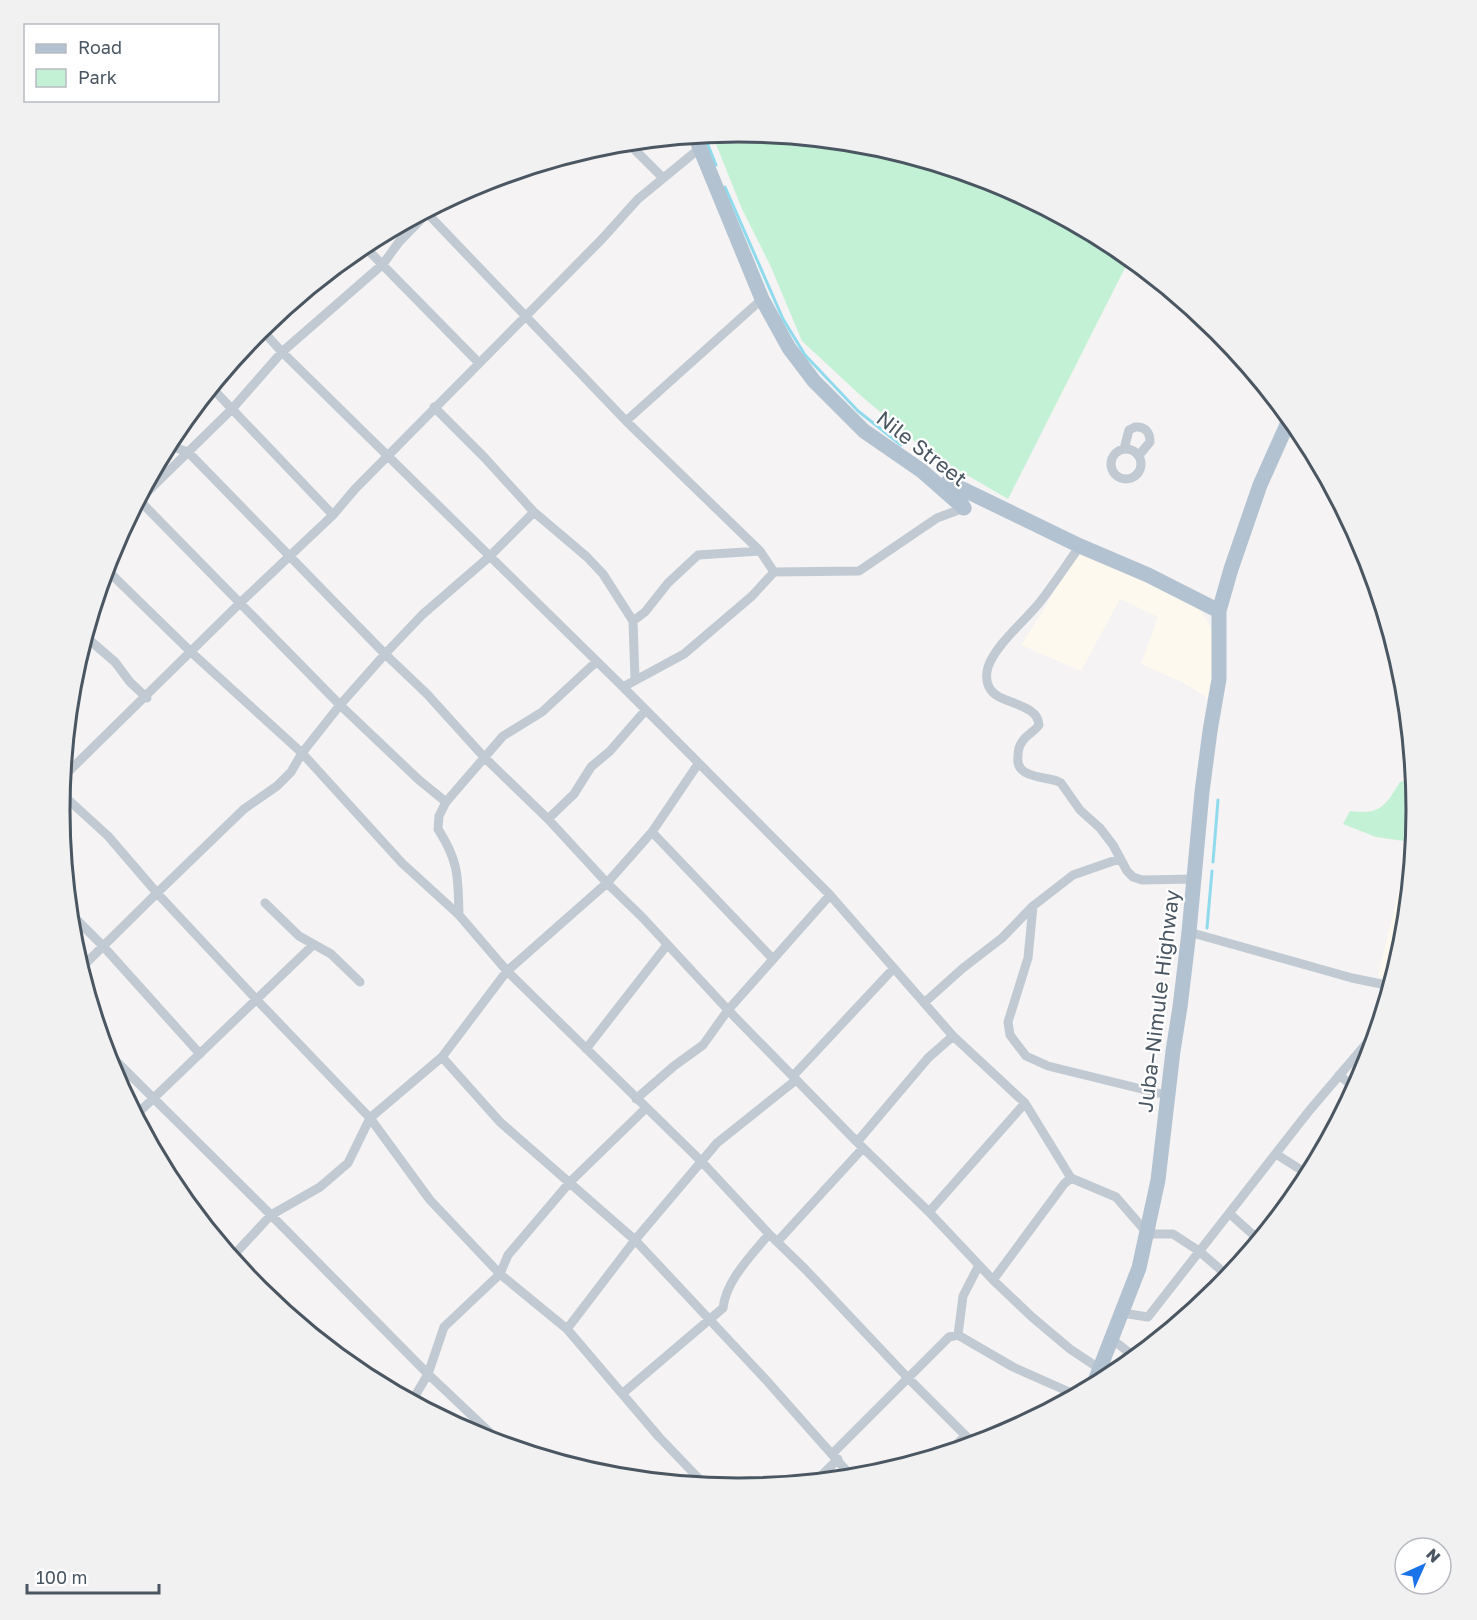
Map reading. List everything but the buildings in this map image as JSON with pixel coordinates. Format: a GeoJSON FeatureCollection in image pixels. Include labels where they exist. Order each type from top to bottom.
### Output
{"type":"FeatureCollection","features":[{"type":"Feature","properties":{"kind":"main road","name":"Nile Street"},"geometry":{"type":"LineString","coordinates":[[698,143],[762,299],[789,348],[814,381],[864,431],[922,471],[964,508]]}},
{"type":"Feature","properties":{"kind":"main road","name":"Juba–Nimule Highway"},"geometry":{"type":"LineString","coordinates":[[1099,1372],[1139,1268],[1158,1180],[1189,932],[1210,731],[1219,679],[1219,612],[1260,485],[1286,428]]}},
{"type":"Feature","properties":{"kind":"main road","name":"Nile Street"},"geometry":{"type":"LineString","coordinates":[[964,508],[948,482],[1080,546],[1148,575],[1219,612]]}},
{"type":"Feature","properties":{"kind":"street"},"geometry":{"type":"LineString","coordinates":[[72,769],[147,698],[240,603],[333,514],[388,454],[602,239],[638,199],[663,178],[697,143]]}},
{"type":"Feature","properties":{"kind":"street"},"geometry":{"type":"LineString","coordinates":[[636,151],[663,178]]}},
{"type":"Feature","properties":{"kind":"street"},"geometry":{"type":"LineString","coordinates":[[433,216],[525,317],[626,421],[760,551],[774,572]]}},
{"type":"Feature","properties":{"kind":"street"},"geometry":{"type":"LineString","coordinates":[[156,483],[232,409],[282,352],[383,264],[413,227]]}},
{"type":"Feature","properties":{"kind":"street"},"geometry":{"type":"LineString","coordinates":[[371,253],[479,363]]}},
{"type":"Feature","properties":{"kind":"street"},"geometry":{"type":"LineString","coordinates":[[626,421],[762,299]]}},
{"type":"Feature","properties":{"kind":"street"},"geometry":{"type":"LineString","coordinates":[[268,336],[830,895],[953,1036],[1025,1103],[1071,1178],[1116,1197],[1148,1234],[1173,1234],[1199,1251],[1222,1271]]}},
{"type":"Feature","properties":{"kind":"street"},"geometry":{"type":"LineString","coordinates":[[217,393],[333,514]]}},
{"type":"Feature","properties":{"kind":"street"},"geometry":{"type":"LineString","coordinates":[[434,407],[534,512],[587,557],[603,574],[633,621],[635,679]]}},
{"type":"Feature","properties":{"kind":"street"},"geometry":{"type":"LineString","coordinates":[[1124,449],[1129,430],[1135,427],[1144,428],[1148,432],[1150,442],[1138,455]]}},
{"type":"Feature","properties":{"kind":"street"},"geometry":{"type":"LineString","coordinates":[[177,448],[188,452],[385,654],[428,694],[484,757],[548,819],[728,1010],[929,1212],[993,1280],[1070,1349],[1100,1369]]}},
{"type":"Feature","properties":{"kind":"street"},"geometry":{"type":"LineString","coordinates":[[1124,449],[1132,450],[1138,455],[1142,466],[1138,474],[1130,479],[1120,478],[1113,472],[1111,462],[1115,453],[1124,449]]}},
{"type":"Feature","properties":{"kind":"street"},"geometry":{"type":"LineString","coordinates":[[144,507],[340,705],[419,780],[446,802]]}},
{"type":"Feature","properties":{"kind":"street"},"geometry":{"type":"LineString","coordinates":[[623,687],[684,654],[752,596],[774,572],[859,571],[938,518],[964,508]]}},
{"type":"Feature","properties":{"kind":"street"},"geometry":{"type":"LineString","coordinates":[[88,961],[244,809],[277,786],[291,772],[302,753],[340,705],[385,654],[422,615],[489,557],[534,512]]}},
{"type":"Feature","properties":{"kind":"street"},"geometry":{"type":"LineString","coordinates":[[1080,546],[1040,602],[996,653],[988,667],[987,682],[990,690],[997,696],[1032,712],[1039,720],[1039,725],[1022,741],[1017,762],[1019,768],[1024,773],[1057,780],[1061,783],[1080,810],[1107,836],[1119,859],[1133,877],[1142,880],[1194,879]]}},
{"type":"Feature","properties":{"kind":"street"},"geometry":{"type":"LineString","coordinates":[[633,621],[645,612],[668,583],[698,555],[760,551]]}},
{"type":"Feature","properties":{"kind":"street"},"geometry":{"type":"LineString","coordinates":[[113,575],[191,652],[302,753],[402,863],[459,915],[507,971],[645,1109],[702,1162],[769,1234],[806,1269],[964,1436],[960,1440]]}},
{"type":"Feature","properties":{"kind":"street"},"geometry":{"type":"LineString","coordinates":[[92,641],[123,670],[130,682],[147,698]]}},
{"type":"Feature","properties":{"kind":"street"},"geometry":{"type":"LineString","coordinates":[[459,915],[457,866],[449,846],[438,829],[439,816],[446,802],[503,736],[542,712],[596,662]]}},
{"type":"Feature","properties":{"kind":"street"},"geometry":{"type":"LineString","coordinates":[[548,819],[574,794],[591,767],[610,751],[644,712]]}},
{"type":"Feature","properties":{"kind":"street"},"geometry":{"type":"LineString","coordinates":[[237,1251],[272,1215],[320,1187],[348,1163],[370,1118],[442,1057],[507,971],[607,883],[652,832],[698,764]]}},
{"type":"Feature","properties":{"kind":"street"},"geometry":{"type":"LineString","coordinates":[[70,802],[108,836],[157,893],[370,1118],[430,1200],[500,1274],[567,1329],[691,1477]]}},
{"type":"Feature","properties":{"kind":"street"},"geometry":{"type":"LineString","coordinates":[[652,832],[773,959]]}},
{"type":"Feature","properties":{"kind":"street"},"geometry":{"type":"LineString","coordinates":[[924,1003],[963,968],[1002,938],[1032,906],[1073,875],[1119,859]]}},
{"type":"Feature","properties":{"kind":"street"},"geometry":{"type":"LineString","coordinates":[[636,1099],[674,1066],[703,1046],[728,1010],[830,895]]}},
{"type":"Feature","properties":{"kind":"street"},"geometry":{"type":"LineString","coordinates":[[265,903],[299,936],[331,954],[360,982]]}},
{"type":"Feature","properties":{"kind":"street"},"geometry":{"type":"LineString","coordinates":[[1032,906],[1028,958],[1008,1022],[1010,1035],[1026,1056],[1048,1066],[1170,1096]]}},
{"type":"Feature","properties":{"kind":"street"},"geometry":{"type":"LineString","coordinates":[[80,924],[200,1054]]}},
{"type":"Feature","properties":{"kind":"street"},"geometry":{"type":"LineString","coordinates":[[1189,932],[1352,978],[1384,984]]}},
{"type":"Feature","properties":{"kind":"street"},"geometry":{"type":"LineString","coordinates":[[141,1108],[313,945]]}},
{"type":"Feature","properties":{"kind":"street"},"geometry":{"type":"LineString","coordinates":[[586,1049],[667,945]]}},
{"type":"Feature","properties":{"kind":"street"},"geometry":{"type":"LineString","coordinates":[[567,1329],[635,1240],[717,1143],[795,1078],[894,968]]}},
{"type":"Feature","properties":{"kind":"street"},"geometry":{"type":"LineString","coordinates":[[777,1242],[860,1145],[928,1058],[953,1036]]}},
{"type":"Feature","properties":{"kind":"street"},"geometry":{"type":"LineString","coordinates":[[1122,1313],[1148,1317],[1363,1047]]}},
{"type":"Feature","properties":{"kind":"street"},"geometry":{"type":"LineString","coordinates":[[442,1057],[500,1122],[635,1240],[845,1469]]}},
{"type":"Feature","properties":{"kind":"street"},"geometry":{"type":"LineString","coordinates":[[122,1068],[272,1215],[428,1374],[485,1428]]}},
{"type":"Feature","properties":{"kind":"street"},"geometry":{"type":"LineString","coordinates":[[1339,1076],[1348,1083]]}},
{"type":"Feature","properties":{"kind":"street"},"geometry":{"type":"LineString","coordinates":[[929,1212],[1025,1103]]}},
{"type":"Feature","properties":{"kind":"street"},"geometry":{"type":"LineString","coordinates":[[416,1395],[428,1374],[444,1327],[500,1274],[508,1255],[570,1182],[645,1109]]}},
{"type":"Feature","properties":{"kind":"street"},"geometry":{"type":"LineString","coordinates":[[1276,1154],[1301,1170]]}},
{"type":"Feature","properties":{"kind":"street"},"geometry":{"type":"LineString","coordinates":[[993,1280],[1064,1184],[1071,1178]]}},
{"type":"Feature","properties":{"kind":"street"},"geometry":{"type":"LineString","coordinates":[[1230,1214],[1253,1235]]}},
{"type":"Feature","properties":{"kind":"street"},"geometry":{"type":"LineString","coordinates":[[622,1393],[723,1308],[724,1299],[737,1276],[769,1234]]}},
{"type":"Feature","properties":{"kind":"street"},"geometry":{"type":"LineString","coordinates":[[958,1335],[963,1296],[979,1265]]}},
{"type":"Feature","properties":{"kind":"street"},"geometry":{"type":"LineString","coordinates":[[823,1472],[835,1456],[949,1337],[958,1335],[1013,1367],[1068,1391]]}},
{"type":"Feature","properties":{"kind":"street"},"geometry":{"type":"LineString","coordinates":[[1113,1340],[1128,1352]]}},
{"type":"Feature","properties":{"kind":"shaded area"},"geometry":{"type":"Polygon","coordinates":[[[1075,548],[1199,609],[1209,624],[1216,645],[1214,681],[1209,699],[1184,683],[1141,664],[1158,617],[1120,599],[1081,671],[1021,645],[1046,606],[1075,548]]]}},
{"type":"Feature","properties":{"kind":"shaded area"},"geometry":{"type":"Polygon","coordinates":[[[1403,871],[1394,940],[1385,979],[1378,976],[1403,871]]]}},
{"type":"Feature","properties":{"kind":"green space"},"geometry":{"type":"Polygon","coordinates":[[[715,143],[782,143],[826,148],[911,165],[953,177],[994,193],[1072,231],[1126,266],[1008,499],[926,451],[859,394],[802,341],[771,267],[742,209],[715,143]]]}},
{"type":"Feature","properties":{"kind":"green space"},"geometry":{"type":"Polygon","coordinates":[[[1405,781],[1404,841],[1376,837],[1343,824],[1350,811],[1369,812],[1381,807],[1400,782],[1405,781]]]}},
{"type":"Feature","properties":{"kind":"waterway"},"geometry":{"type":"LineString","coordinates":[[707,143],[716,165]]}},
{"type":"Feature","properties":{"kind":"waterway"},"geometry":{"type":"LineString","coordinates":[[725,187],[783,319],[805,355],[858,411],[901,445]]}},
{"type":"Feature","properties":{"kind":"waterway"},"geometry":{"type":"LineString","coordinates":[[1213,862],[1218,800]]}},
{"type":"Feature","properties":{"kind":"waterway"},"geometry":{"type":"LineString","coordinates":[[1207,928],[1212,871]]}}]}
